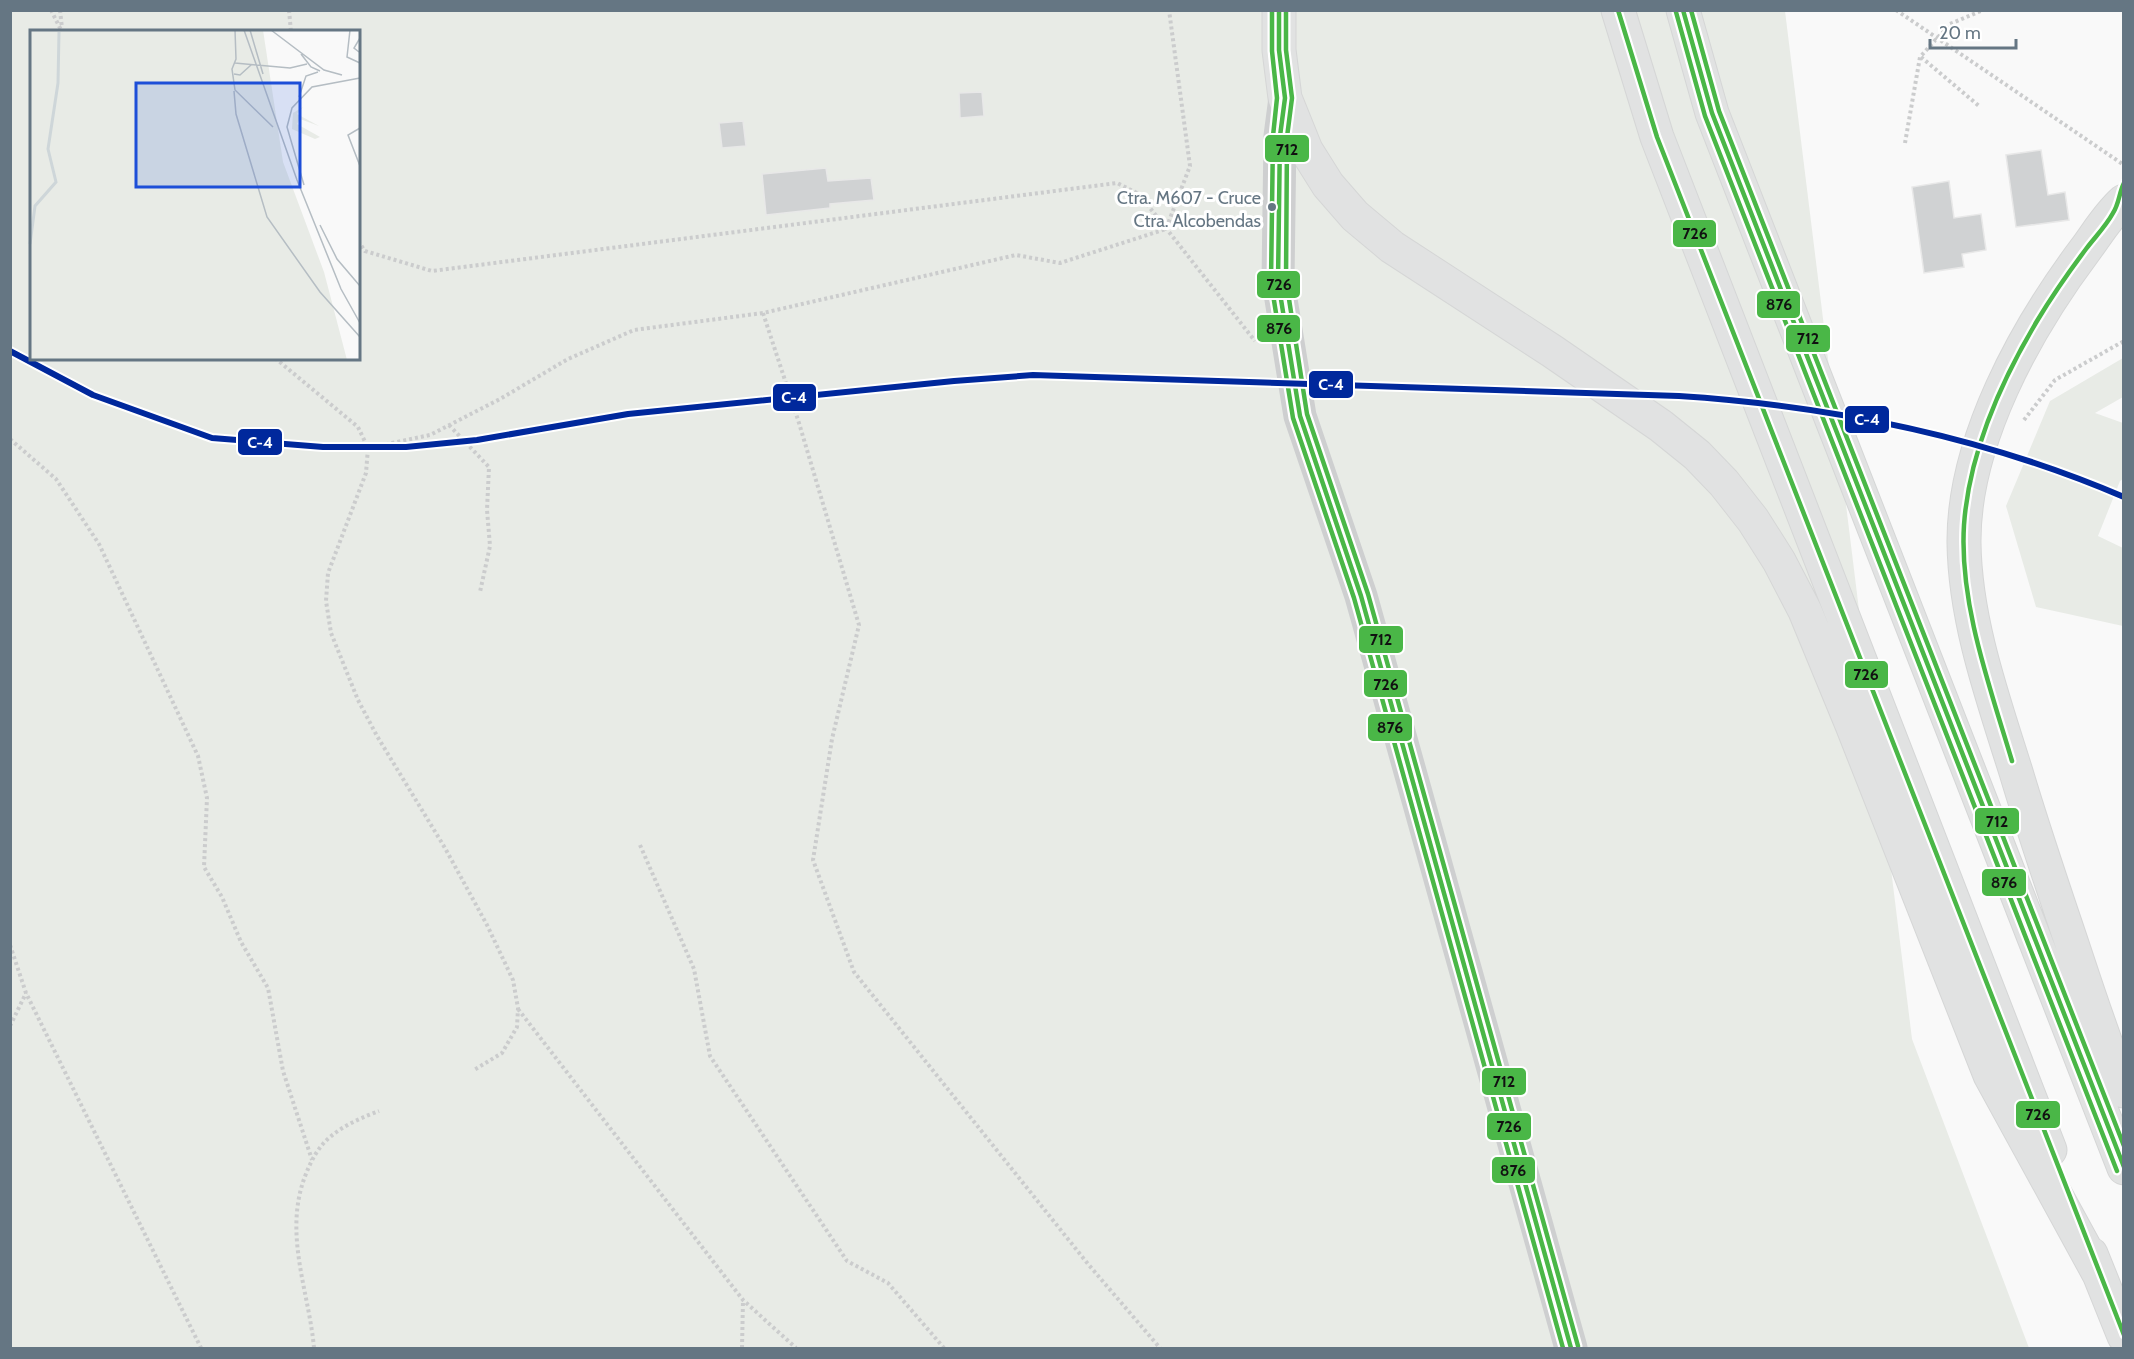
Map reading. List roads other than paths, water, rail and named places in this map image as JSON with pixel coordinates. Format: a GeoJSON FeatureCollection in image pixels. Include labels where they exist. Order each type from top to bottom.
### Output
{"type":"FeatureCollection","features":[{"type":"Feature","properties":{"kind":"highway"},"geometry":{"type":"LineString","coordinates":[[1279,10],[1279,42],[1285,98],[1306,150],[1328,185],[1355,216],[1392,247],[1562,357],[1660,426],[1697,455],[1724,483],[1753,520],[1779,561],[1805,611],[1990,1075],[2099,1274]]}},
{"type":"Feature","properties":{"kind":"highway"},"geometry":{"type":"LineString","coordinates":[[1618,10],[1657,137],[2124,1336]]}},
{"type":"Feature","properties":{"kind":"highway"},"geometry":{"type":"LineString","coordinates":[[1683,10],[1712,112],[2124,1168]]}},
{"type":"Feature","properties":{"kind":"highway"},"geometry":{"type":"LineString","coordinates":[[2121,197],[2061,282],[2031,332],[2008,377],[1991,415],[1967,495],[1964,545],[1976,632],[1995,706],[2030,820],[2123,1090]]}},
{"type":"Feature","properties":{"kind":"street"},"geometry":{"type":"LineString","coordinates":[[1285,98],[1280,136],[1278,281],[1300,416],[1361,596],[1571,1348]]}},
{"type":"Feature","properties":{"kind":"place","name":"Ctra. M607 - Cruce Ctra. Alcobendas"},"geometry":{"type":"Point","coordinates":[1272,207]}}]}
